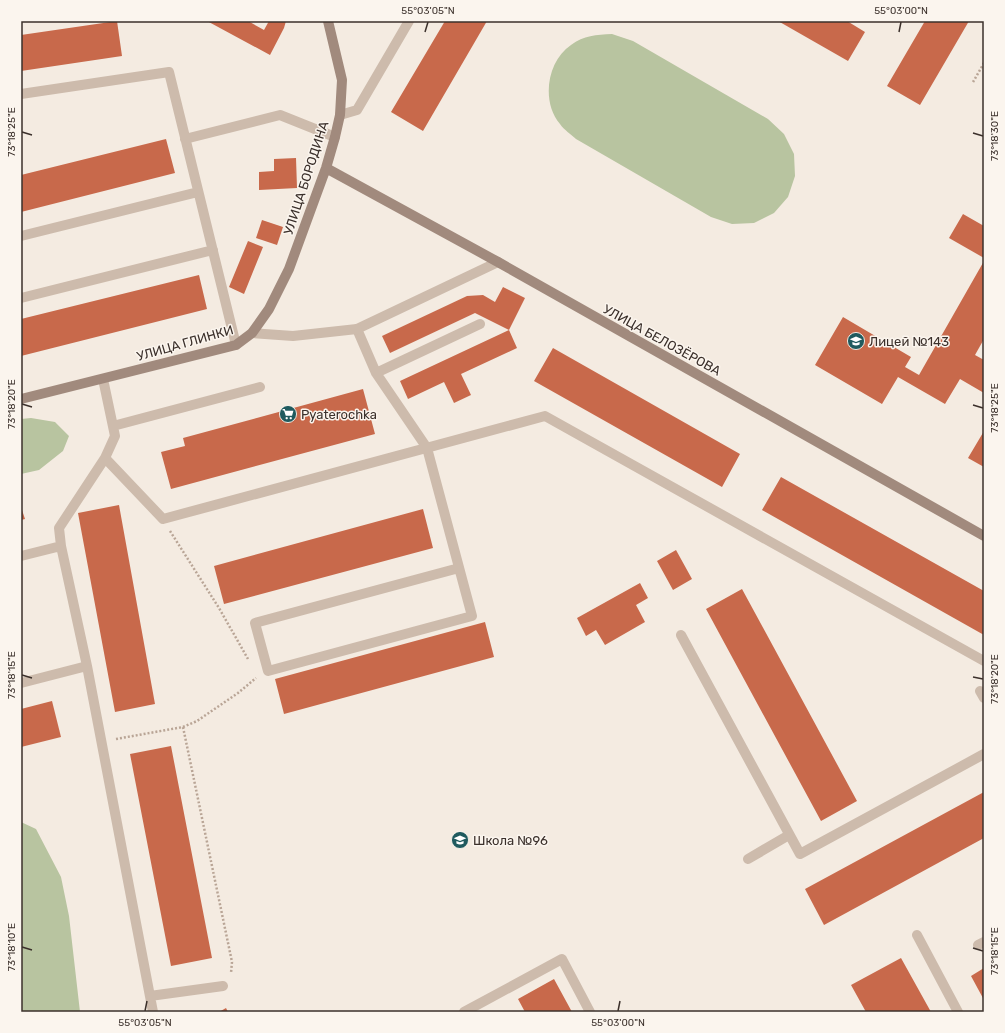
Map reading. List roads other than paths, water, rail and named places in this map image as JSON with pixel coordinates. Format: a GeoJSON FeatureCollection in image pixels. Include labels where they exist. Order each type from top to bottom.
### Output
{"type":"FeatureCollection","features":[{"type":"Feature","properties":{"kind":"street","name":"УЛИЦА БОРОДИНА"},"geometry":{"type":"LineString","coordinates":[[252,333],[269,309],[289,269],[326,168],[335,137],[340,115],[342,80],[328,21]]}},
{"type":"Feature","properties":{"kind":"street"},"geometry":{"type":"LineString","coordinates":[[340,115],[357,110],[409,21]]}},
{"type":"Feature","properties":{"kind":"street"},"geometry":{"type":"LineString","coordinates":[[21,94],[169,72],[236,344]]}},
{"type":"Feature","properties":{"kind":"street"},"geometry":{"type":"LineString","coordinates":[[185,139],[280,115],[335,137]]}},
{"type":"Feature","properties":{"kind":"street","name":"УЛИЦА БЕЛОЗЁРОВА"},"geometry":{"type":"LineString","coordinates":[[326,168],[498,262],[984,536]]}},
{"type":"Feature","properties":{"kind":"street"},"geometry":{"type":"LineString","coordinates":[[21,236],[198,192]]}},
{"type":"Feature","properties":{"kind":"street"},"geometry":{"type":"LineString","coordinates":[[21,298],[213,250]]}},
{"type":"Feature","properties":{"kind":"street","name":"УЛИЦА ГЛИНКИ"},"geometry":{"type":"LineString","coordinates":[[21,399],[236,344],[252,333],[293,336],[357,329],[498,262]]}},
{"type":"Feature","properties":{"kind":"street"},"geometry":{"type":"LineString","coordinates":[[376,373],[480,324]]}},
{"type":"Feature","properties":{"kind":"street"},"geometry":{"type":"LineString","coordinates":[[357,329],[376,373],[427,448],[472,616],[268,671],[255,623],[459,568]]}},
{"type":"Feature","properties":{"kind":"street"},"geometry":{"type":"LineString","coordinates":[[103,379],[115,436],[105,458],[59,528],[61,546],[86,666],[153,1012]]}},
{"type":"Feature","properties":{"kind":"street"},"geometry":{"type":"LineString","coordinates":[[113,426],[260,387]]}},
{"type":"Feature","properties":{"kind":"street"},"geometry":{"type":"LineString","coordinates":[[105,458],[163,519],[545,416],[984,661]]}},
{"type":"Feature","properties":{"kind":"street"},"geometry":{"type":"LineString","coordinates":[[21,556],[61,546]]}},
{"type":"Feature","properties":{"kind":"street"},"geometry":{"type":"LineString","coordinates":[[681,635],[800,854],[984,754]]}},
{"type":"Feature","properties":{"kind":"street"},"geometry":{"type":"LineString","coordinates":[[21,683],[86,666]]}},
{"type":"Feature","properties":{"kind":"street"},"geometry":{"type":"LineString","coordinates":[[748,859],[789,835]]}},
{"type":"Feature","properties":{"kind":"street"},"geometry":{"type":"LineString","coordinates":[[917,935],[958,1012]]}},
{"type":"Feature","properties":{"kind":"street"},"geometry":{"type":"LineString","coordinates":[[464,1012],[562,959],[590,1012]]}},
{"type":"Feature","properties":{"kind":"street"},"geometry":{"type":"LineString","coordinates":[[150,996],[223,986]]}},
{"type":"Feature","properties":{"kind":"place","name":"Лицей №143"},"geometry":{"type":"Point","coordinates":[856,341]}},
{"type":"Feature","properties":{"kind":"place","name":"Pyaterochka"},"geometry":{"type":"Point","coordinates":[288,414]}},
{"type":"Feature","properties":{"kind":"place","name":"Школа №96"},"geometry":{"type":"Point","coordinates":[460,840]}}]}
